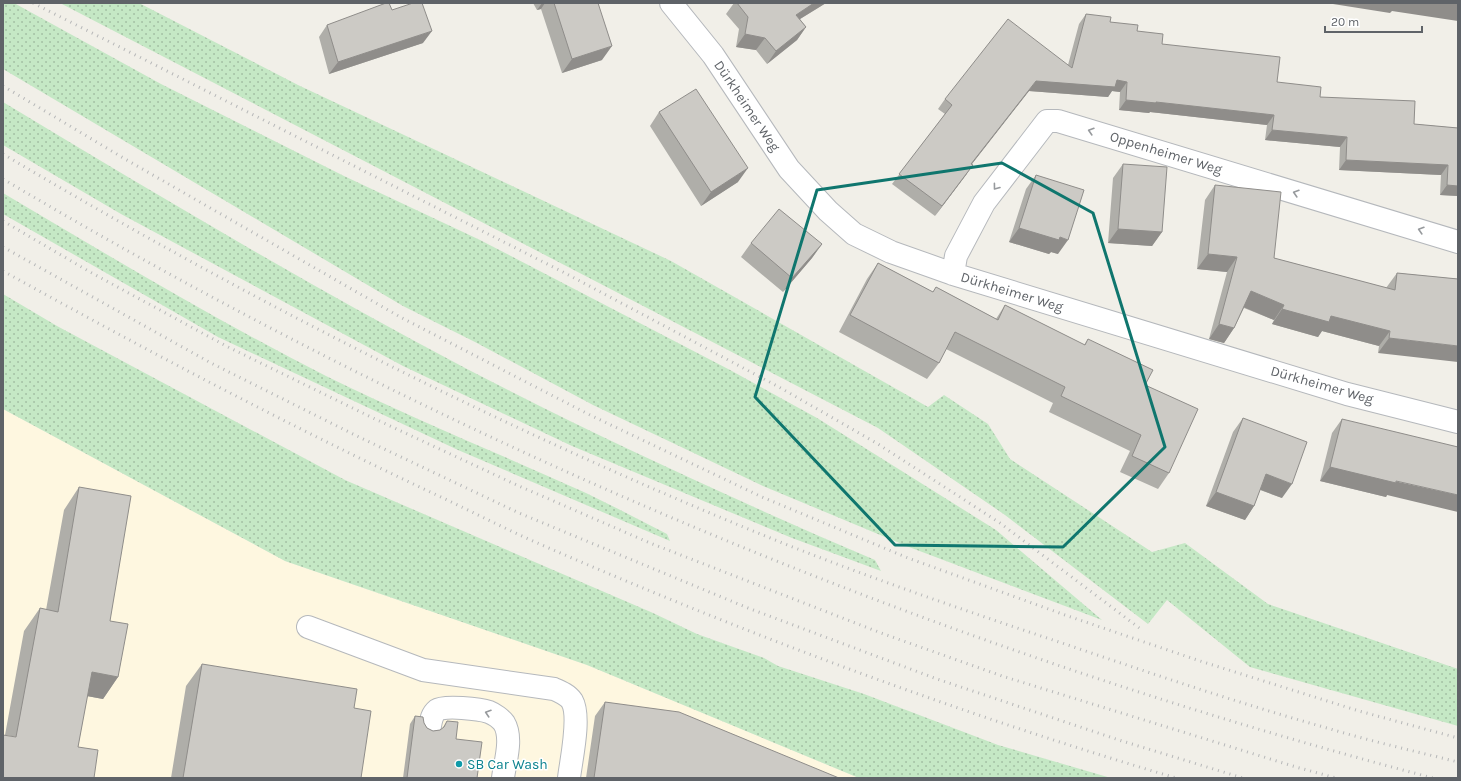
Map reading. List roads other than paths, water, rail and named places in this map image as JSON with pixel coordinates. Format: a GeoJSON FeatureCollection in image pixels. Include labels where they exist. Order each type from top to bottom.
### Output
{"type":"FeatureCollection","features":[{"type":"Feature","properties":{"kind":"street","name":"Dürkheimer Weg"},"geometry":{"type":"LineString","coordinates":[[671,3],[713,55],[789,169],[828,212],[854,234],[891,252],[953,274],[1347,394],[1458,422]]}},
{"type":"Feature","properties":{"kind":"street","name":"Oppenheimer Weg"},"geometry":{"type":"LineString","coordinates":[[953,274],[956,256],[984,203],[1047,121],[1058,120],[1458,242]]}},
{"type":"Feature","properties":{"kind":"street"},"geometry":{"type":"LineString","coordinates":[[308,627],[423,670],[554,689],[565,693],[572,702],[576,715],[569,778]]}},
{"type":"Feature","properties":{"kind":"street"},"geometry":{"type":"LineString","coordinates":[[430,726],[434,714],[439,709],[448,707],[489,712],[504,723],[507,732],[503,778]]}},
{"type":"Feature","properties":{"kind":"railway"},"geometry":{"type":"LineString","coordinates":[[33,3],[563,272],[779,387],[878,444],[1000,523],[1142,630]]}},
{"type":"Feature","properties":{"kind":"railway"},"geometry":{"type":"LineString","coordinates":[[3,86],[125,159],[402,318],[592,416],[762,497],[908,558],[1065,615],[1200,661],[1359,711],[1458,738]]}},
{"type":"Feature","properties":{"kind":"railway"},"geometry":{"type":"LineString","coordinates":[[3,154],[97,209],[193,262],[386,364],[584,458],[684,502],[785,544],[957,608],[1227,698],[1359,737],[1458,762]]}},
{"type":"Feature","properties":{"kind":"railway"},"geometry":{"type":"LineString","coordinates":[[3,179],[172,275],[344,366],[519,450],[697,528],[877,600],[1060,666],[1245,725],[1433,778]]}},
{"type":"Feature","properties":{"kind":"railway"},"geometry":{"type":"LineString","coordinates":[[3,221],[90,272],[228,347],[373,418],[519,486],[650,543],[881,633],[1002,676],[1336,778]]}},
{"type":"Feature","properties":{"kind":"railway"},"geometry":{"type":"LineString","coordinates":[[3,247],[211,363],[359,437],[519,513],[748,608],[937,679],[1122,741],[1243,778]]}},
{"type":"Feature","properties":{"kind":"railway"},"geometry":{"type":"LineString","coordinates":[[3,271],[107,328],[266,411],[372,464],[542,545],[698,610],[855,671],[1015,727],[1176,778]]}},
{"type":"Feature","properties":{"kind":"place","name":"SB Car Wash"},"geometry":{"type":"Point","coordinates":[459,764]}}]}
